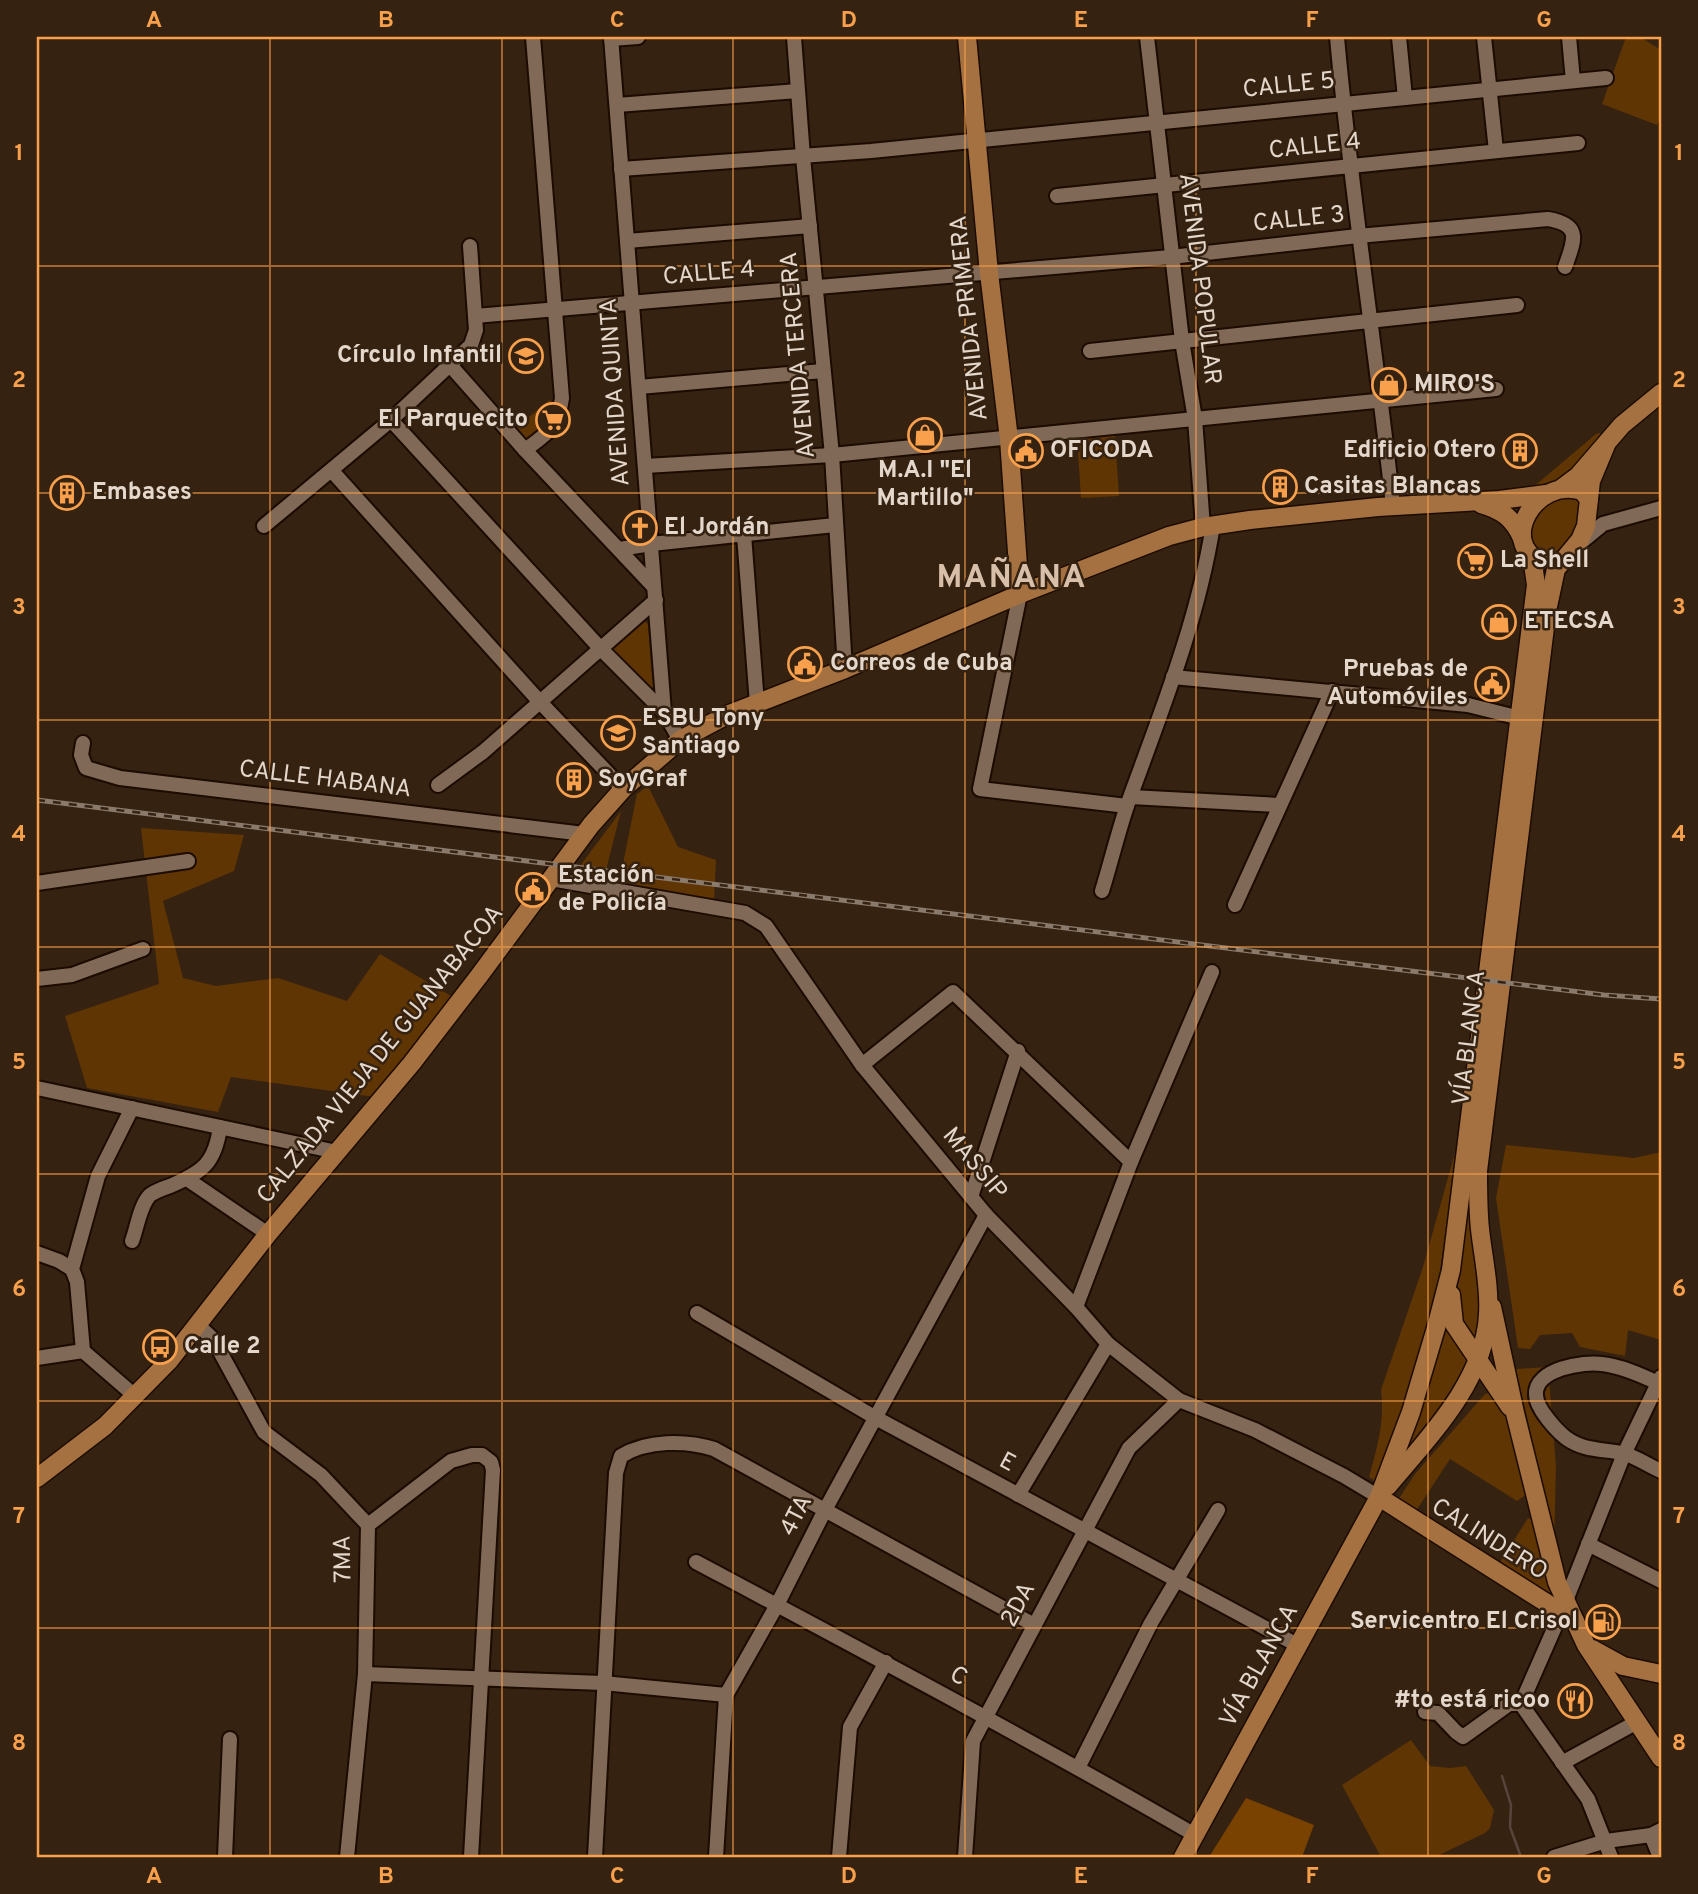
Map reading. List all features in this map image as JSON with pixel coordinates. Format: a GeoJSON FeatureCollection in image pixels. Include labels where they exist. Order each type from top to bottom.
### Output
{"type":"FeatureCollection","features":[{"type":"Feature","properties":{"kind":"main road","name":"AVENIDA PRIMERA"},"geometry":{"type":"LineString","coordinates":[[967,37],[989,274],[1009,439],[1020,594]]}},
{"type":"Feature","properties":{"kind":"main road"},"geometry":{"type":"LineString","coordinates":[[1528,550],[1522,529],[1524,519],[1534,504],[1578,476],[1622,425],[1661,393]]}},
{"type":"Feature","properties":{"kind":"main road"},"geometry":{"type":"LineString","coordinates":[[1464,501],[1492,507],[1506,514],[1538,561],[1553,563],[1567,557],[1583,534],[1591,481],[1606,445]]}},
{"type":"Feature","properties":{"kind":"main road"},"geometry":{"type":"LineString","coordinates":[[1554,491],[1582,491],[1589,503]]}},
{"type":"Feature","properties":{"kind":"main road","name":"CALZADA VIEJA DE GUANABACOA"},"geometry":{"type":"LineString","coordinates":[[37,1478],[105,1426],[169,1361],[268,1234],[412,1063],[584,834],[623,789],[680,740],[705,725],[1155,541],[1208,526],[1250,520],[1393,506],[1499,500],[1554,491]]}},
{"type":"Feature","properties":{"kind":"main road","name":"VÍA BLANCA"},"geometry":{"type":"LineString","coordinates":[[1182,1857],[1379,1497],[1411,1412],[1451,1270],[1536,585],[1536,570],[1528,550]]}},
{"type":"Feature","properties":{"kind":"main road","name":"VÍA BLANCA"},"geometry":{"type":"LineString","coordinates":[[1379,1497],[1450,1411],[1465,1388],[1488,1323],[1488,1290],[1480,1227],[1478,1171],[1547,611],[1555,573],[1567,557]]}},
{"type":"Feature","properties":{"kind":"main road"},"geometry":{"type":"LineString","coordinates":[[1451,1270],[1454,1324],[1515,1413]]}},
{"type":"Feature","properties":{"kind":"main road"},"geometry":{"type":"LineString","coordinates":[[1488,1290],[1515,1413],[1567,1612],[1661,1758]]}},
{"type":"Feature","properties":{"kind":"main road"},"geometry":{"type":"LineString","coordinates":[[1465,1388],[1481,1382],[1499,1389]]}},
{"type":"Feature","properties":{"kind":"main road","name":"CALINDERO"},"geometry":{"type":"LineString","coordinates":[[1379,1497],[1567,1612]]}},
{"type":"Feature","properties":{"kind":"main road"},"geometry":{"type":"LineString","coordinates":[[1586,1645],[1623,1666],[1661,1674]]}},
{"type":"Feature","properties":{"kind":"street"},"geometry":{"type":"LineString","coordinates":[[525,450],[545,435],[559,419],[562,398],[533,37]]}},
{"type":"Feature","properties":{"kind":"street"},"geometry":{"type":"LineString","coordinates":[[611,38],[638,37]]}},
{"type":"Feature","properties":{"kind":"street","name":"AVENIDA TERCERA"},"geometry":{"type":"LineString","coordinates":[[794,37],[832,455],[845,669]]}},
{"type":"Feature","properties":{"kind":"street","name":"AVENIDA POPULAR"},"geometry":{"type":"LineString","coordinates":[[1102,891],[1129,801],[1173,677],[1205,574],[1208,526],[1171,257],[1147,37]]}},
{"type":"Feature","properties":{"kind":"street"},"geometry":{"type":"LineString","coordinates":[[1337,37],[1368,320],[1381,399],[1393,506]]}},
{"type":"Feature","properties":{"kind":"street"},"geometry":{"type":"LineString","coordinates":[[1399,37],[1405,98]]}},
{"type":"Feature","properties":{"kind":"street"},"geometry":{"type":"LineString","coordinates":[[1484,37],[1496,151]]}},
{"type":"Feature","properties":{"kind":"street"},"geometry":{"type":"LineString","coordinates":[[1569,37],[1573,81]]}},
{"type":"Feature","properties":{"kind":"street","name":"AVENIDA QUINTA"},"geometry":{"type":"LineString","coordinates":[[611,38],[664,712],[680,740]]}},
{"type":"Feature","properties":{"kind":"street","name":"CALLE 5"},"geometry":{"type":"LineString","coordinates":[[621,169],[803,157],[1606,78]]}},
{"type":"Feature","properties":{"kind":"street"},"geometry":{"type":"LineString","coordinates":[[617,105],[798,90]]}},
{"type":"Feature","properties":{"kind":"street","name":"CALLE 4"},"geometry":{"type":"LineString","coordinates":[[1057,196],[1578,143]]}},
{"type":"Feature","properties":{"kind":"street","name":"CALLE 3"},"geometry":{"type":"LineString","coordinates":[[989,274],[1548,219],[1567,225],[1574,233],[1575,239],[1566,267]]}},
{"type":"Feature","properties":{"kind":"street"},"geometry":{"type":"LineString","coordinates":[[627,241],[810,226]]}},
{"type":"Feature","properties":{"kind":"street"},"geometry":{"type":"LineString","coordinates":[[264,526],[391,420],[471,345],[477,330],[470,246]]}},
{"type":"Feature","properties":{"kind":"street","name":"CALLE 4"},"geometry":{"type":"LineString","coordinates":[[475,316],[989,274]]}},
{"type":"Feature","properties":{"kind":"street"},"geometry":{"type":"LineString","coordinates":[[1090,351],[1517,305]]}},
{"type":"Feature","properties":{"kind":"street"},"geometry":{"type":"LineString","coordinates":[[438,785],[483,752],[540,702],[655,594],[620,550],[525,450],[450,365]]}},
{"type":"Feature","properties":{"kind":"street"},"geometry":{"type":"LineString","coordinates":[[639,387],[823,371]]}},
{"type":"Feature","properties":{"kind":"street"},"geometry":{"type":"LineString","coordinates":[[645,466],[832,455],[1009,439],[1496,389]]}},
{"type":"Feature","properties":{"kind":"street"},"geometry":{"type":"LineString","coordinates":[[391,420],[600,648],[664,712]]}},
{"type":"Feature","properties":{"kind":"street"},"geometry":{"type":"LineString","coordinates":[[332,471],[540,702],[623,789]]}},
{"type":"Feature","properties":{"kind":"street"},"geometry":{"type":"LineString","coordinates":[[1589,503],[1603,524]]}},
{"type":"Feature","properties":{"kind":"street"},"geometry":{"type":"LineString","coordinates":[[1567,557],[1603,524],[1661,508]]}},
{"type":"Feature","properties":{"kind":"street"},"geometry":{"type":"LineString","coordinates":[[620,550],[650,544],[835,525]]}},
{"type":"Feature","properties":{"kind":"street"},"geometry":{"type":"LineString","coordinates":[[744,534],[757,704]]}},
{"type":"Feature","properties":{"kind":"street"},"geometry":{"type":"LineString","coordinates":[[1020,594],[981,789],[1129,801],[1279,805]]}},
{"type":"Feature","properties":{"kind":"street"},"geometry":{"type":"LineString","coordinates":[[1173,677],[1468,705],[1520,718]]}},
{"type":"Feature","properties":{"kind":"street"},"geometry":{"type":"LineString","coordinates":[[1235,905],[1332,691]]}},
{"type":"Feature","properties":{"kind":"street","name":"CALLE HABANA"},"geometry":{"type":"LineString","coordinates":[[83,743],[81,755],[86,768],[120,778],[584,834]]}},
{"type":"Feature","properties":{"kind":"street"},"geometry":{"type":"LineString","coordinates":[[37,883],[188,861]]}},
{"type":"Feature","properties":{"kind":"street","name":"MASSIP"},"geometry":{"type":"LineString","coordinates":[[551,879],[744,913],[766,926],[862,1065],[986,1215],[1076,1307],[1108,1344],[1179,1400],[1255,1430],[1379,1497]]}},
{"type":"Feature","properties":{"kind":"street"},"geometry":{"type":"LineString","coordinates":[[37,979],[72,975],[143,949]]}},
{"type":"Feature","properties":{"kind":"street"},"geometry":{"type":"LineString","coordinates":[[1076,1307],[1131,1161],[1212,972]]}},
{"type":"Feature","properties":{"kind":"street"},"geometry":{"type":"LineString","coordinates":[[862,1065],[953,992],[1131,1161]]}},
{"type":"Feature","properties":{"kind":"street"},"geometry":{"type":"LineString","coordinates":[[971,1196],[1018,1051]]}},
{"type":"Feature","properties":{"kind":"street"},"geometry":{"type":"LineString","coordinates":[[37,1088],[337,1152]]}},
{"type":"Feature","properties":{"kind":"street"},"geometry":{"type":"LineString","coordinates":[[132,1108],[98,1176],[72,1269],[77,1282],[83,1351],[135,1396]]}},
{"type":"Feature","properties":{"kind":"street"},"geometry":{"type":"LineString","coordinates":[[132,1241],[145,1202],[150,1195],[187,1179],[209,1163],[215,1153],[220,1127]]}},
{"type":"Feature","properties":{"kind":"street"},"geometry":{"type":"LineString","coordinates":[[187,1179],[268,1234]]}},
{"type":"Feature","properties":{"kind":"street","name":"4TA"},"geometry":{"type":"LineString","coordinates":[[716,1857],[726,1695],[986,1215]]}},
{"type":"Feature","properties":{"kind":"street"},"geometry":{"type":"LineString","coordinates":[[37,1253],[72,1269]]}},
{"type":"Feature","properties":{"kind":"street","name":"E"},"geometry":{"type":"LineString","coordinates":[[697,1313],[876,1418],[1299,1646]]}},
{"type":"Feature","properties":{"kind":"street","name":"7MA"},"geometry":{"type":"LineString","coordinates":[[198,1325],[213,1339],[264,1432],[321,1475],[368,1525],[365,1674],[347,1857]]}},
{"type":"Feature","properties":{"kind":"street"},"geometry":{"type":"LineString","coordinates":[[1018,1495],[1108,1344]]}},
{"type":"Feature","properties":{"kind":"street"},"geometry":{"type":"LineString","coordinates":[[37,1358],[83,1351]]}},
{"type":"Feature","properties":{"kind":"street"},"geometry":{"type":"LineString","coordinates":[[1521,1704],[1567,1612],[1588,1544],[1624,1454],[1660,1378],[1601,1363],[1577,1364],[1548,1374],[1536,1390],[1539,1405],[1563,1436],[1578,1446],[1624,1454],[1661,1471]]}},
{"type":"Feature","properties":{"kind":"street","name":"2DA"},"geometry":{"type":"LineString","coordinates":[[965,1857],[973,1741],[1129,1448],[1179,1400]]}},
{"type":"Feature","properties":{"kind":"street"},"geometry":{"type":"LineString","coordinates":[[596,1857],[616,1473],[621,1456],[629,1451],[667,1444],[696,1443],[714,1449],[1034,1625]]}},
{"type":"Feature","properties":{"kind":"street"},"geometry":{"type":"LineString","coordinates":[[368,1525],[451,1461],[482,1455],[491,1462],[493,1471],[471,1857]]}},
{"type":"Feature","properties":{"kind":"street"},"geometry":{"type":"LineString","coordinates":[[1078,1768],[1151,1623],[1218,1510]]}},
{"type":"Feature","properties":{"kind":"street"},"geometry":{"type":"LineString","coordinates":[[1588,1544],[1661,1581]]}},
{"type":"Feature","properties":{"kind":"street","name":"C"},"geometry":{"type":"LineString","coordinates":[[696,1562],[886,1662],[1195,1835]]}},
{"type":"Feature","properties":{"kind":"street"},"geometry":{"type":"LineString","coordinates":[[839,1857],[850,1727],[886,1662]]}},
{"type":"Feature","properties":{"kind":"street"},"geometry":{"type":"LineString","coordinates":[[365,1674],[603,1683],[726,1695]]}},
{"type":"Feature","properties":{"kind":"street"},"geometry":{"type":"LineString","coordinates":[[1425,1712],[1438,1713],[1464,1737],[1509,1704],[1521,1704]]}},
{"type":"Feature","properties":{"kind":"street"},"geometry":{"type":"LineString","coordinates":[[1521,1704],[1588,1799],[1611,1857]]}},
{"type":"Feature","properties":{"kind":"street"},"geometry":{"type":"LineString","coordinates":[[1562,1763],[1637,1722]]}},
{"type":"Feature","properties":{"kind":"street"},"geometry":{"type":"LineString","coordinates":[[225,1857],[230,1739]]}},
{"type":"Feature","properties":{"kind":"street"},"geometry":{"type":"LineString","coordinates":[[1554,1857],[1606,1841],[1656,1832],[1660,1857]]}},
{"type":"Feature","properties":{"kind":"shaded area"},"geometry":{"type":"Polygon","coordinates":[[[1626,37],[1640,37],[1661,50],[1661,117],[1657,125],[1602,104],[1626,37]]]}},
{"type":"Feature","properties":{"kind":"shaded area"},"geometry":{"type":"Polygon","coordinates":[[[550,400],[557,419],[526,447],[513,430],[550,400]]]}},
{"type":"Feature","properties":{"kind":"shaded area"},"geometry":{"type":"Polygon","coordinates":[[[1600,433],[1600,440],[1562,482],[1525,494],[1596,434],[1600,433]]]}},
{"type":"Feature","properties":{"kind":"shaded area"},"geometry":{"type":"Polygon","coordinates":[[[1115,435],[1119,496],[1081,498],[1077,437],[1115,435]]]}},
{"type":"Feature","properties":{"kind":"shaded area"},"geometry":{"type":"Polygon","coordinates":[[[1575,496],[1581,503],[1569,540],[1556,551],[1536,550],[1529,540],[1537,512],[1547,503],[1575,496]]]}},
{"type":"Feature","properties":{"kind":"shaded area"},"geometry":{"type":"Polygon","coordinates":[[[641,622],[648,625],[653,687],[650,690],[610,651],[612,646],[641,622]]]}},
{"type":"Feature","properties":{"kind":"shaded area"},"geometry":{"type":"Polygon","coordinates":[[[648,786],[678,847],[716,860],[714,901],[619,884],[637,794],[648,786]]]}},
{"type":"Feature","properties":{"kind":"shaded area"},"geometry":{"type":"Polygon","coordinates":[[[621,811],[604,878],[591,881],[571,878],[621,811]]]}},
{"type":"Feature","properties":{"kind":"shaded area"},"geometry":{"type":"Polygon","coordinates":[[[141,828],[244,835],[234,871],[163,901],[183,978],[216,986],[278,978],[347,1001],[380,954],[456,999],[382,1098],[231,1077],[218,1112],[87,1088],[65,1016],[159,984],[141,828]]]}},
{"type":"Feature","properties":{"kind":"shaded area"},"geometry":{"type":"Polygon","coordinates":[[[1458,1142],[1434,1314],[1379,1483],[1369,1477],[1381,1424],[1381,1390],[1423,1267],[1458,1142]]]}},
{"type":"Feature","properties":{"kind":"shaded area"},"geometry":{"type":"Polygon","coordinates":[[[1506,1145],[1634,1158],[1661,1152],[1661,1340],[1628,1330],[1625,1356],[1580,1347],[1572,1333],[1540,1335],[1530,1349],[1518,1348],[1496,1198],[1506,1145]]]}},
{"type":"Feature","properties":{"kind":"shaded area"},"geometry":{"type":"Polygon","coordinates":[[[1468,1196],[1483,1303],[1475,1347],[1455,1310],[1468,1196]]]}},
{"type":"Feature","properties":{"kind":"shaded area"},"geometry":{"type":"Polygon","coordinates":[[[1445,1328],[1471,1359],[1461,1381],[1444,1406],[1425,1430],[1407,1446],[1445,1328]]]}},
{"type":"Feature","properties":{"kind":"shaded area"},"geometry":{"type":"Polygon","coordinates":[[[1548,1367],[1556,1466],[1554,1546],[1516,1369],[1548,1367]]]}},
{"type":"Feature","properties":{"kind":"shaded area"},"geometry":{"type":"Polygon","coordinates":[[[1490,1393],[1507,1410],[1527,1494],[1517,1501],[1450,1459],[1414,1514],[1396,1503],[1415,1474],[1485,1394],[1490,1393]]]}},
{"type":"Feature","properties":{"kind":"shaded area"},"geometry":{"type":"Polygon","coordinates":[[[1528,1518],[1531,1519],[1543,1564],[1560,1603],[1499,1564],[1528,1518]]]}},
{"type":"Feature","properties":{"kind":"shaded area"},"geometry":{"type":"Polygon","coordinates":[[[1411,1740],[1430,1766],[1466,1766],[1494,1810],[1490,1828],[1435,1857],[1381,1857],[1342,1785],[1411,1740]]]}},
{"type":"Feature","properties":{"kind":"shaded area"},"geometry":{"type":"Polygon","coordinates":[[[1246,1798],[1314,1825],[1302,1857],[1209,1857],[1246,1798]]]}},
{"type":"Feature","properties":{"kind":"waterway"},"geometry":{"type":"LineString","coordinates":[[1502,1776],[1511,1805],[1510,1827],[1521,1857]]}},
{"type":"Feature","properties":{"kind":"railway"},"geometry":{"type":"LineString","coordinates":[[37,800],[1604,995],[1661,999]]}},
{"type":"Feature","properties":{"kind":"place","name":"Círculo Infantil"},"geometry":{"type":"Point","coordinates":[526,356]}},
{"type":"Feature","properties":{"kind":"place","name":"MIRO'S"},"geometry":{"type":"Point","coordinates":[1389,385]}},
{"type":"Feature","properties":{"kind":"place","name":"El Parquecito"},"geometry":{"type":"Point","coordinates":[553,420]}},
{"type":"Feature","properties":{"kind":"place","name":"M.A.I \"El Martillo\""},"geometry":{"type":"Point","coordinates":[925,435]}},
{"type":"Feature","properties":{"kind":"place","name":"OFICODA"},"geometry":{"type":"Point","coordinates":[1026,451]}},
{"type":"Feature","properties":{"kind":"place","name":"Edificio Otero"},"geometry":{"type":"Point","coordinates":[1520,451]}},
{"type":"Feature","properties":{"kind":"place","name":"Casitas Blancas"},"geometry":{"type":"Point","coordinates":[1280,487]}},
{"type":"Feature","properties":{"kind":"place","name":"Embases"},"geometry":{"type":"Point","coordinates":[67,493]}},
{"type":"Feature","properties":{"kind":"place","name":"El Jordán"},"geometry":{"type":"Point","coordinates":[640,528]}},
{"type":"Feature","properties":{"kind":"place","name":"La Shell"},"geometry":{"type":"Point","coordinates":[1475,561]}},
{"type":"Feature","properties":{"kind":"place","name":"ETECSA"},"geometry":{"type":"Point","coordinates":[1499,622]}},
{"type":"Feature","properties":{"kind":"place","name":"Correos de Cuba"},"geometry":{"type":"Point","coordinates":[805,664]}},
{"type":"Feature","properties":{"kind":"place","name":"Pruebas de Automóviles"},"geometry":{"type":"Point","coordinates":[1492,684]}},
{"type":"Feature","properties":{"kind":"place","name":"ESBU Tony Santiago"},"geometry":{"type":"Point","coordinates":[618,733]}},
{"type":"Feature","properties":{"kind":"place","name":"SoyGraf"},"geometry":{"type":"Point","coordinates":[574,780]}},
{"type":"Feature","properties":{"kind":"place","name":"Estación de Policía"},"geometry":{"type":"Point","coordinates":[533,890]}},
{"type":"Feature","properties":{"kind":"place","name":"Calle 2"},"geometry":{"type":"Point","coordinates":[160,1347]}},
{"type":"Feature","properties":{"kind":"place","name":"Servicentro El Crisol"},"geometry":{"type":"Point","coordinates":[1603,1622]}},
{"type":"Feature","properties":{"kind":"place","name":"#to está ricoo"},"geometry":{"type":"Point","coordinates":[1575,1701]}},
{"type":"Feature","properties":{"kind":"district","name":"MAÑANA"},"geometry":{"type":"Point","coordinates":[1012,579]}}]}
